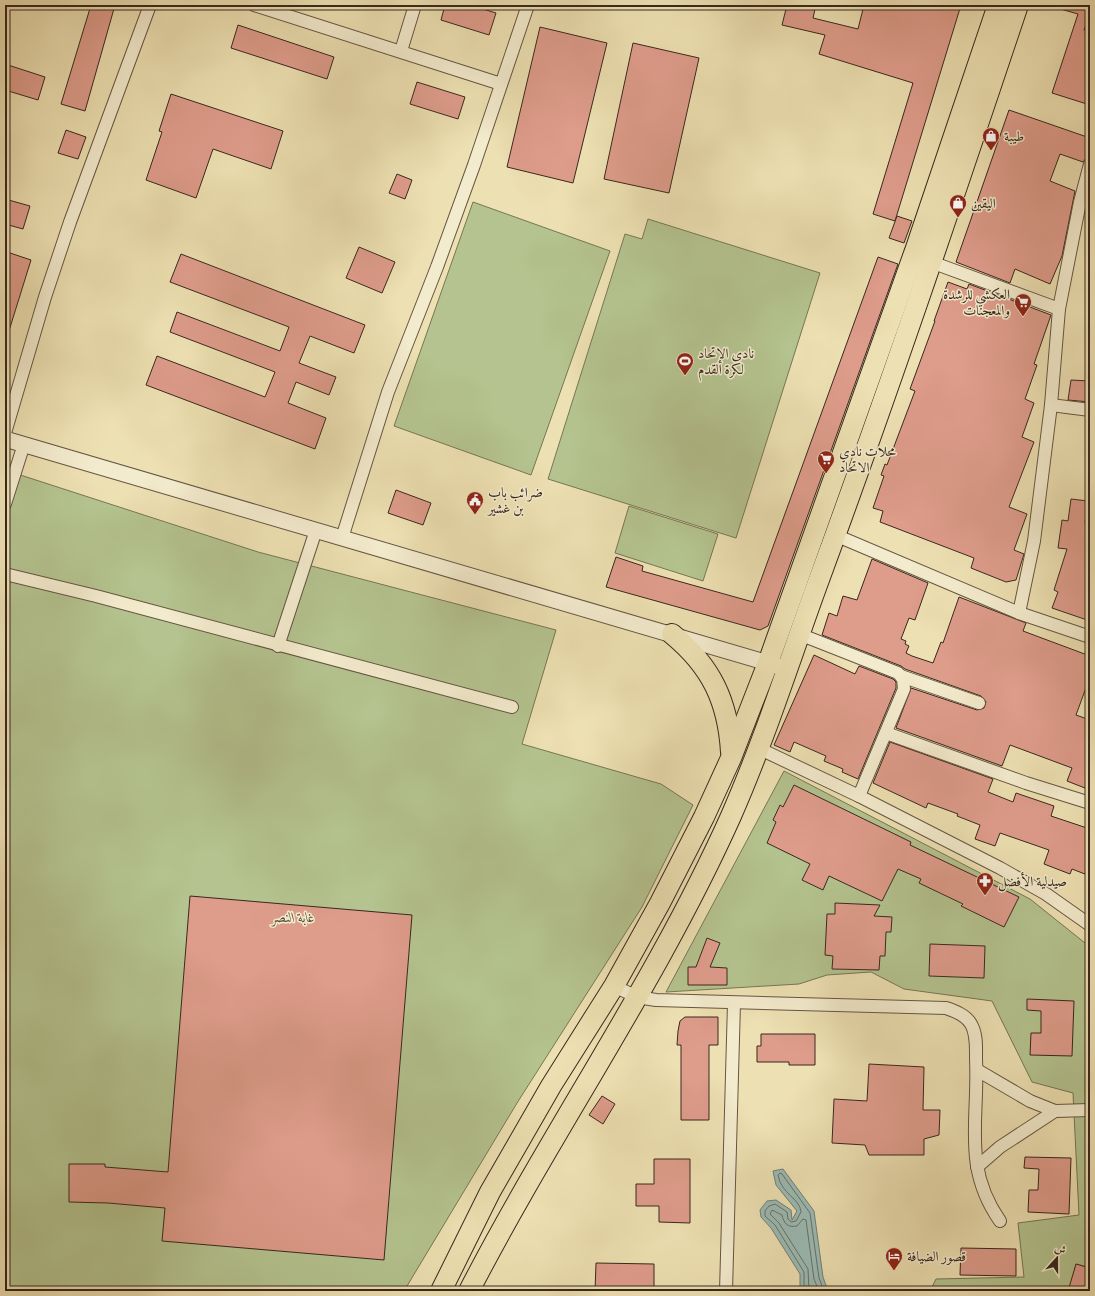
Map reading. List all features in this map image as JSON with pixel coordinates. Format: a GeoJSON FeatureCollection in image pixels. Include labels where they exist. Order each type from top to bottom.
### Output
{"type":"FeatureCollection","features":[{"type":"Feature","properties":{"kind":"main road"},"geometry":{"type":"LineString","coordinates":[[441,1291],[490,1192],[551,1086],[614,986],[682,863],[731,758],[768,663],[916,248],[998,5]]}},
{"type":"Feature","properties":{"kind":"main road"},"geometry":{"type":"LineString","coordinates":[[469,1291],[515,1207],[637,997],[702,879],[732,813],[758,748],[835,535],[931,262],[1018,5]]}},
{"type":"Feature","properties":{"kind":"main road"},"geometry":{"type":"LineString","coordinates":[[672,634],[687,646],[701,662],[718,691],[727,716],[731,758]]}},
{"type":"Feature","properties":{"kind":"main road"},"geometry":{"type":"LineString","coordinates":[[490,1192],[515,1207]]}},
{"type":"Feature","properties":{"kind":"street"},"geometry":{"type":"LineString","coordinates":[[5,433],[45,297],[70,222],[150,5]]}},
{"type":"Feature","properties":{"kind":"street"},"geometry":{"type":"LineString","coordinates":[[254,5],[501,84]]}},
{"type":"Feature","properties":{"kind":"street"},"geometry":{"type":"LineString","coordinates":[[401,51],[415,5]]}},
{"type":"Feature","properties":{"kind":"street"},"geometry":{"type":"LineString","coordinates":[[342,538],[393,377],[437,267],[528,5]]}},
{"type":"Feature","properties":{"kind":"street"},"geometry":{"type":"LineString","coordinates":[[1019,613],[1034,542],[1051,405],[1059,309],[1080,202],[1090,164]]}},
{"type":"Feature","properties":{"kind":"street"},"geometry":{"type":"LineString","coordinates":[[931,262],[1059,309]]}},
{"type":"Feature","properties":{"kind":"street"},"geometry":{"type":"LineString","coordinates":[[1051,405],[1090,410]]}},
{"type":"Feature","properties":{"kind":"street"},"geometry":{"type":"LineString","coordinates":[[5,439],[786,668]]}},
{"type":"Feature","properties":{"kind":"street"},"geometry":{"type":"LineString","coordinates":[[5,504],[24,444]]}},
{"type":"Feature","properties":{"kind":"street"},"geometry":{"type":"LineString","coordinates":[[278,646],[316,530]]}},
{"type":"Feature","properties":{"kind":"street"},"geometry":{"type":"LineString","coordinates":[[835,535],[1019,613],[1090,637]]}},
{"type":"Feature","properties":{"kind":"street"},"geometry":{"type":"LineString","coordinates":[[5,574],[96,596],[278,646],[512,707]]}},
{"type":"Feature","properties":{"kind":"street"},"geometry":{"type":"LineString","coordinates":[[799,634],[898,673],[901,676],[979,703]]}},
{"type":"Feature","properties":{"kind":"street"},"geometry":{"type":"LineString","coordinates":[[860,796],[904,689],[901,676]]}},
{"type":"Feature","properties":{"kind":"street"},"geometry":{"type":"LineString","coordinates":[[886,733],[1026,783],[1090,803]]}},
{"type":"Feature","properties":{"kind":"street"},"geometry":{"type":"LineString","coordinates":[[758,748],[860,796],[1013,875],[1046,894],[1090,925]]}},
{"type":"Feature","properties":{"kind":"street"},"geometry":{"type":"LineString","coordinates":[[614,986],[637,997],[656,1000],[946,1008],[960,1014],[971,1023],[975,1035],[977,1070],[974,1140],[977,1167],[982,1187],[991,1207],[1000,1221]]}},
{"type":"Feature","properties":{"kind":"street"},"geometry":{"type":"LineString","coordinates":[[726,1291],[734,1003]]}},
{"type":"Feature","properties":{"kind":"street"},"geometry":{"type":"LineString","coordinates":[[977,1070],[1030,1101],[1055,1111],[1090,1110]]}},
{"type":"Feature","properties":{"kind":"street"},"geometry":{"type":"LineString","coordinates":[[977,1167],[1000,1147],[1055,1111]]}},
{"type":"Feature","properties":{"kind":"green space"},"geometry":{"type":"Polygon","coordinates":[[[473,202],[610,251],[531,475],[394,426],[473,202]]]}},
{"type":"Feature","properties":{"kind":"green space"},"geometry":{"type":"Polygon","coordinates":[[[648,219],[820,273],[736,538],[548,479],[625,234],[642,239],[648,219]]]}},
{"type":"Feature","properties":{"kind":"green space","name":"غابة النصر"},"geometry":{"type":"Polygon","coordinates":[[[5,470],[258,552],[556,630],[522,744],[661,784],[693,805],[642,907],[517,1103],[404,1291],[5,1291],[5,470]]]}},
{"type":"Feature","properties":{"kind":"green space"},"geometry":{"type":"Polygon","coordinates":[[[629,506],[718,534],[703,581],[615,553],[629,506]]]}},
{"type":"Feature","properties":{"kind":"green space"},"geometry":{"type":"Polygon","coordinates":[[[784,771],[1030,899],[1090,947],[1090,1268],[1076,1264],[1070,1291],[930,1291],[936,1279],[1024,1277],[1018,1223],[1079,1215],[1073,1093],[1032,1082],[992,1001],[904,989],[871,972],[827,975],[799,984],[666,992],[784,771]]]}},
{"type":"Feature","properties":{"kind":"water"},"geometry":{"type":"Polygon","coordinates":[[[783,1169],[814,1211],[823,1277],[828,1291],[800,1291],[800,1274],[771,1228],[761,1217],[760,1210],[767,1201],[776,1200],[791,1210],[792,1220],[797,1211],[776,1185],[773,1171],[783,1169]]]}},
{"type":"Feature","properties":{"kind":"building"},"geometry":{"type":"Polygon","coordinates":[[[91,5],[115,5],[85,111],[61,104],[91,5]]]}},
{"type":"Feature","properties":{"kind":"building"},"geometry":{"type":"Polygon","coordinates":[[[445,5],[470,5],[496,13],[489,35],[441,20],[445,5]]]}},
{"type":"Feature","properties":{"kind":"building"},"geometry":{"type":"Polygon","coordinates":[[[787,5],[816,5],[813,18],[858,29],[864,5],[961,5],[895,221],[873,214],[913,83],[819,54],[825,35],[782,25],[787,5]]]}},
{"type":"Feature","properties":{"kind":"building"},"geometry":{"type":"Polygon","coordinates":[[[1058,5],[1090,5],[1090,13],[1084,30],[1090,32],[1090,105],[1052,93],[1078,14],[1057,8],[1058,5]]]}},
{"type":"Feature","properties":{"kind":"building"},"geometry":{"type":"Polygon","coordinates":[[[238,25],[334,57],[327,79],[231,48],[238,25]]]}},
{"type":"Feature","properties":{"kind":"building"},"geometry":{"type":"Polygon","coordinates":[[[540,27],[607,43],[573,183],[507,167],[540,27]]]}},
{"type":"Feature","properties":{"kind":"building"},"geometry":{"type":"Polygon","coordinates":[[[633,43],[699,58],[669,193],[604,179],[633,43]]]}},
{"type":"Feature","properties":{"kind":"building"},"geometry":{"type":"Polygon","coordinates":[[[5,64],[45,77],[38,100],[5,90],[5,64]]]}},
{"type":"Feature","properties":{"kind":"building"},"geometry":{"type":"Polygon","coordinates":[[[417,82],[465,97],[458,119],[410,104],[417,82]]]}},
{"type":"Feature","properties":{"kind":"building"},"geometry":{"type":"Polygon","coordinates":[[[171,94],[283,131],[271,169],[213,149],[196,198],[146,180],[162,132],[159,131],[171,94]]]}},
{"type":"Feature","properties":{"kind":"building"},"geometry":{"type":"Polygon","coordinates":[[[1009,110],[1090,138],[1090,148],[1087,157],[1083,162],[1060,154],[1050,181],[1075,191],[1062,256],[1050,284],[1015,269],[1010,283],[956,262],[1009,110]]]}},
{"type":"Feature","properties":{"kind":"building"},"geometry":{"type":"Polygon","coordinates":[[[66,130],[86,137],[78,159],[58,153],[66,130]]]}},
{"type":"Feature","properties":{"kind":"building"},"geometry":{"type":"Polygon","coordinates":[[[397,174],[412,180],[405,199],[389,193],[397,174]]]}},
{"type":"Feature","properties":{"kind":"building"},"geometry":{"type":"Polygon","coordinates":[[[5,199],[30,206],[23,229],[5,224],[5,199]]]}},
{"type":"Feature","properties":{"kind":"building"},"geometry":{"type":"Polygon","coordinates":[[[897,216],[912,221],[904,243],[889,238],[897,216]]]}},
{"type":"Feature","properties":{"kind":"building"},"geometry":{"type":"Polygon","coordinates":[[[359,247],[395,262],[382,293],[346,278],[359,247]]]}},
{"type":"Feature","properties":{"kind":"building"},"geometry":{"type":"Polygon","coordinates":[[[7,252],[31,260],[8,334],[5,333],[5,259],[7,252]]]}},
{"type":"Feature","properties":{"kind":"building"},"geometry":{"type":"Polygon","coordinates":[[[181,254],[365,325],[354,353],[310,336],[299,363],[336,377],[329,395],[296,382],[288,403],[326,418],[315,449],[146,385],[157,356],[265,397],[275,372],[170,332],[177,312],[280,351],[289,327],[170,282],[181,254]]]}},
{"type":"Feature","properties":{"kind":"building"},"geometry":{"type":"Polygon","coordinates":[[[878,257],[898,264],[768,626],[760,630],[606,587],[616,557],[643,566],[642,571],[753,602],[878,257]]]}},
{"type":"Feature","properties":{"kind":"building"},"geometry":{"type":"Polygon","coordinates":[[[948,282],[967,289],[969,284],[1051,315],[1034,364],[1037,365],[1025,399],[1034,403],[1022,437],[1034,442],[1009,507],[1027,514],[1014,550],[1024,554],[1016,580],[1006,582],[971,568],[974,558],[880,522],[883,511],[873,508],[884,476],[881,475],[885,464],[887,465],[915,391],[910,389],[948,282]]]}},
{"type":"Feature","properties":{"kind":"building"},"geometry":{"type":"Polygon","coordinates":[[[1071,380],[1090,381],[1090,402],[1068,400],[1071,380]]]}},
{"type":"Feature","properties":{"kind":"building"},"geometry":{"type":"Polygon","coordinates":[[[396,490],[431,503],[423,525],[388,513],[396,490]]]}},
{"type":"Feature","properties":{"kind":"building"},"geometry":{"type":"Polygon","coordinates":[[[1071,499],[1088,501],[1085,523],[1090,523],[1090,621],[1052,608],[1058,592],[1054,590],[1067,549],[1058,548],[1062,520],[1068,521],[1071,499]]]}},
{"type":"Feature","properties":{"kind":"building"},"geometry":{"type":"Polygon","coordinates":[[[872,559],[928,583],[915,620],[909,618],[901,639],[906,641],[905,644],[909,646],[906,653],[912,656],[933,663],[941,642],[943,643],[959,597],[1026,623],[1023,631],[1090,656],[1090,686],[1087,685],[1076,715],[1090,720],[1090,790],[1067,781],[1072,768],[1010,745],[1002,766],[896,728],[911,688],[977,710],[984,708],[986,702],[981,696],[905,669],[901,666],[822,635],[829,613],[837,616],[843,596],[857,600],[872,559]]]}},
{"type":"Feature","properties":{"kind":"building"},"geometry":{"type":"Polygon","coordinates":[[[814,655],[855,674],[859,666],[893,679],[896,682],[896,688],[858,779],[842,772],[843,769],[824,761],[826,756],[794,742],[790,752],[774,745],[814,655]]]}},
{"type":"Feature","properties":{"kind":"building"},"geometry":{"type":"Polygon","coordinates":[[[890,742],[993,779],[988,792],[1013,802],[1016,793],[1054,806],[1051,816],[1090,829],[1090,876],[1072,869],[1070,874],[1044,864],[1049,850],[1000,833],[995,846],[975,839],[980,825],[957,816],[958,814],[928,803],[926,808],[873,783],[890,742]]]}},
{"type":"Feature","properties":{"kind":"building"},"geometry":{"type":"Polygon","coordinates":[[[794,785],[911,842],[910,845],[1019,897],[1004,927],[961,906],[963,904],[919,883],[921,879],[898,869],[882,901],[829,876],[823,890],[802,880],[810,864],[767,843],[776,822],[773,820],[780,805],[783,807],[794,785]]]}},
{"type":"Feature","properties":{"kind":"building"},"geometry":{"type":"Polygon","coordinates":[[[190,896],[412,915],[384,1260],[162,1241],[165,1208],[108,1203],[69,1202],[69,1164],[105,1164],[105,1167],[168,1172],[190,896]]]}},
{"type":"Feature","properties":{"kind":"building"},"geometry":{"type":"Polygon","coordinates":[[[835,903],[880,905],[874,916],[892,917],[891,932],[886,932],[885,956],[880,956],[879,970],[832,969],[833,956],[825,955],[827,914],[835,914],[835,903]]]}},
{"type":"Feature","properties":{"kind":"building"},"geometry":{"type":"Polygon","coordinates":[[[707,938],[720,943],[710,967],[727,968],[727,985],[688,985],[688,967],[696,967],[707,938]]]}},
{"type":"Feature","properties":{"kind":"building"},"geometry":{"type":"Polygon","coordinates":[[[930,944],[985,946],[984,978],[929,976],[930,944]]]}},
{"type":"Feature","properties":{"kind":"building"},"geometry":{"type":"Polygon","coordinates":[[[1027,999],[1074,1001],[1072,1056],[1030,1055],[1031,1033],[1041,1033],[1041,1011],[1027,1010],[1027,999]]]}},
{"type":"Feature","properties":{"kind":"building"},"geometry":{"type":"Polygon","coordinates":[[[685,1017],[718,1017],[718,1045],[709,1045],[709,1120],[681,1120],[681,1045],[677,1045],[680,1021],[685,1017]]]}},
{"type":"Feature","properties":{"kind":"building"},"geometry":{"type":"Polygon","coordinates":[[[761,1034],[815,1034],[815,1065],[789,1065],[789,1062],[757,1062],[757,1046],[761,1046],[761,1034]]]}},
{"type":"Feature","properties":{"kind":"building"},"geometry":{"type":"Polygon","coordinates":[[[869,1064],[924,1067],[923,1110],[940,1110],[939,1135],[924,1139],[924,1155],[869,1155],[865,1145],[832,1143],[834,1099],[867,1101],[869,1064]]]}},
{"type":"Feature","properties":{"kind":"building"},"geometry":{"type":"Polygon","coordinates":[[[602,1096],[615,1104],[603,1124],[589,1115],[602,1096]]]}},
{"type":"Feature","properties":{"kind":"building"},"geometry":{"type":"Polygon","coordinates":[[[1025,1157],[1071,1158],[1069,1214],[1028,1212],[1029,1190],[1038,1190],[1039,1169],[1024,1168],[1025,1157]]]}},
{"type":"Feature","properties":{"kind":"building"},"geometry":{"type":"Polygon","coordinates":[[[654,1159],[690,1159],[690,1223],[659,1222],[659,1206],[636,1206],[636,1184],[654,1184],[654,1159]]]}},
{"type":"Feature","properties":{"kind":"building"},"geometry":{"type":"Polygon","coordinates":[[[961,1248],[1016,1249],[1016,1276],[960,1275],[961,1248]]]}},
{"type":"Feature","properties":{"kind":"building"},"geometry":{"type":"Polygon","coordinates":[[[596,1263],[654,1264],[654,1291],[595,1291],[596,1263]]]}},
{"type":"Feature","properties":{"kind":"building"},"geometry":{"type":"Polygon","coordinates":[[[1076,1264],[1090,1268],[1090,1291],[1068,1291],[1076,1264]]]}},
{"type":"Feature","properties":{"kind":"place","name":"طيبة"},"geometry":{"type":"Point","coordinates":[991,151]}},
{"type":"Feature","properties":{"kind":"place","name":"اليقين"},"geometry":{"type":"Point","coordinates":[958,218]}},
{"type":"Feature","properties":{"kind":"place","name":"العكشي للرشدة والمعجنات"},"geometry":{"type":"Point","coordinates":[1023,317]}},
{"type":"Feature","properties":{"kind":"place","name":"نادي الإتحاد لكرة القدم"},"geometry":{"type":"Point","coordinates":[685,376]}},
{"type":"Feature","properties":{"kind":"place","name":"محلات نادي الاتحاد"},"geometry":{"type":"Point","coordinates":[826,474]}},
{"type":"Feature","properties":{"kind":"place","name":"ضرائب باب بن غشير"},"geometry":{"type":"Point","coordinates":[475,515]}},
{"type":"Feature","properties":{"kind":"place","name":"صيدلية الأفضل"},"geometry":{"type":"Point","coordinates":[985,896]}},
{"type":"Feature","properties":{"kind":"place","name":"قصور الضيافة"},"geometry":{"type":"Point","coordinates":[894,1271]}}]}
